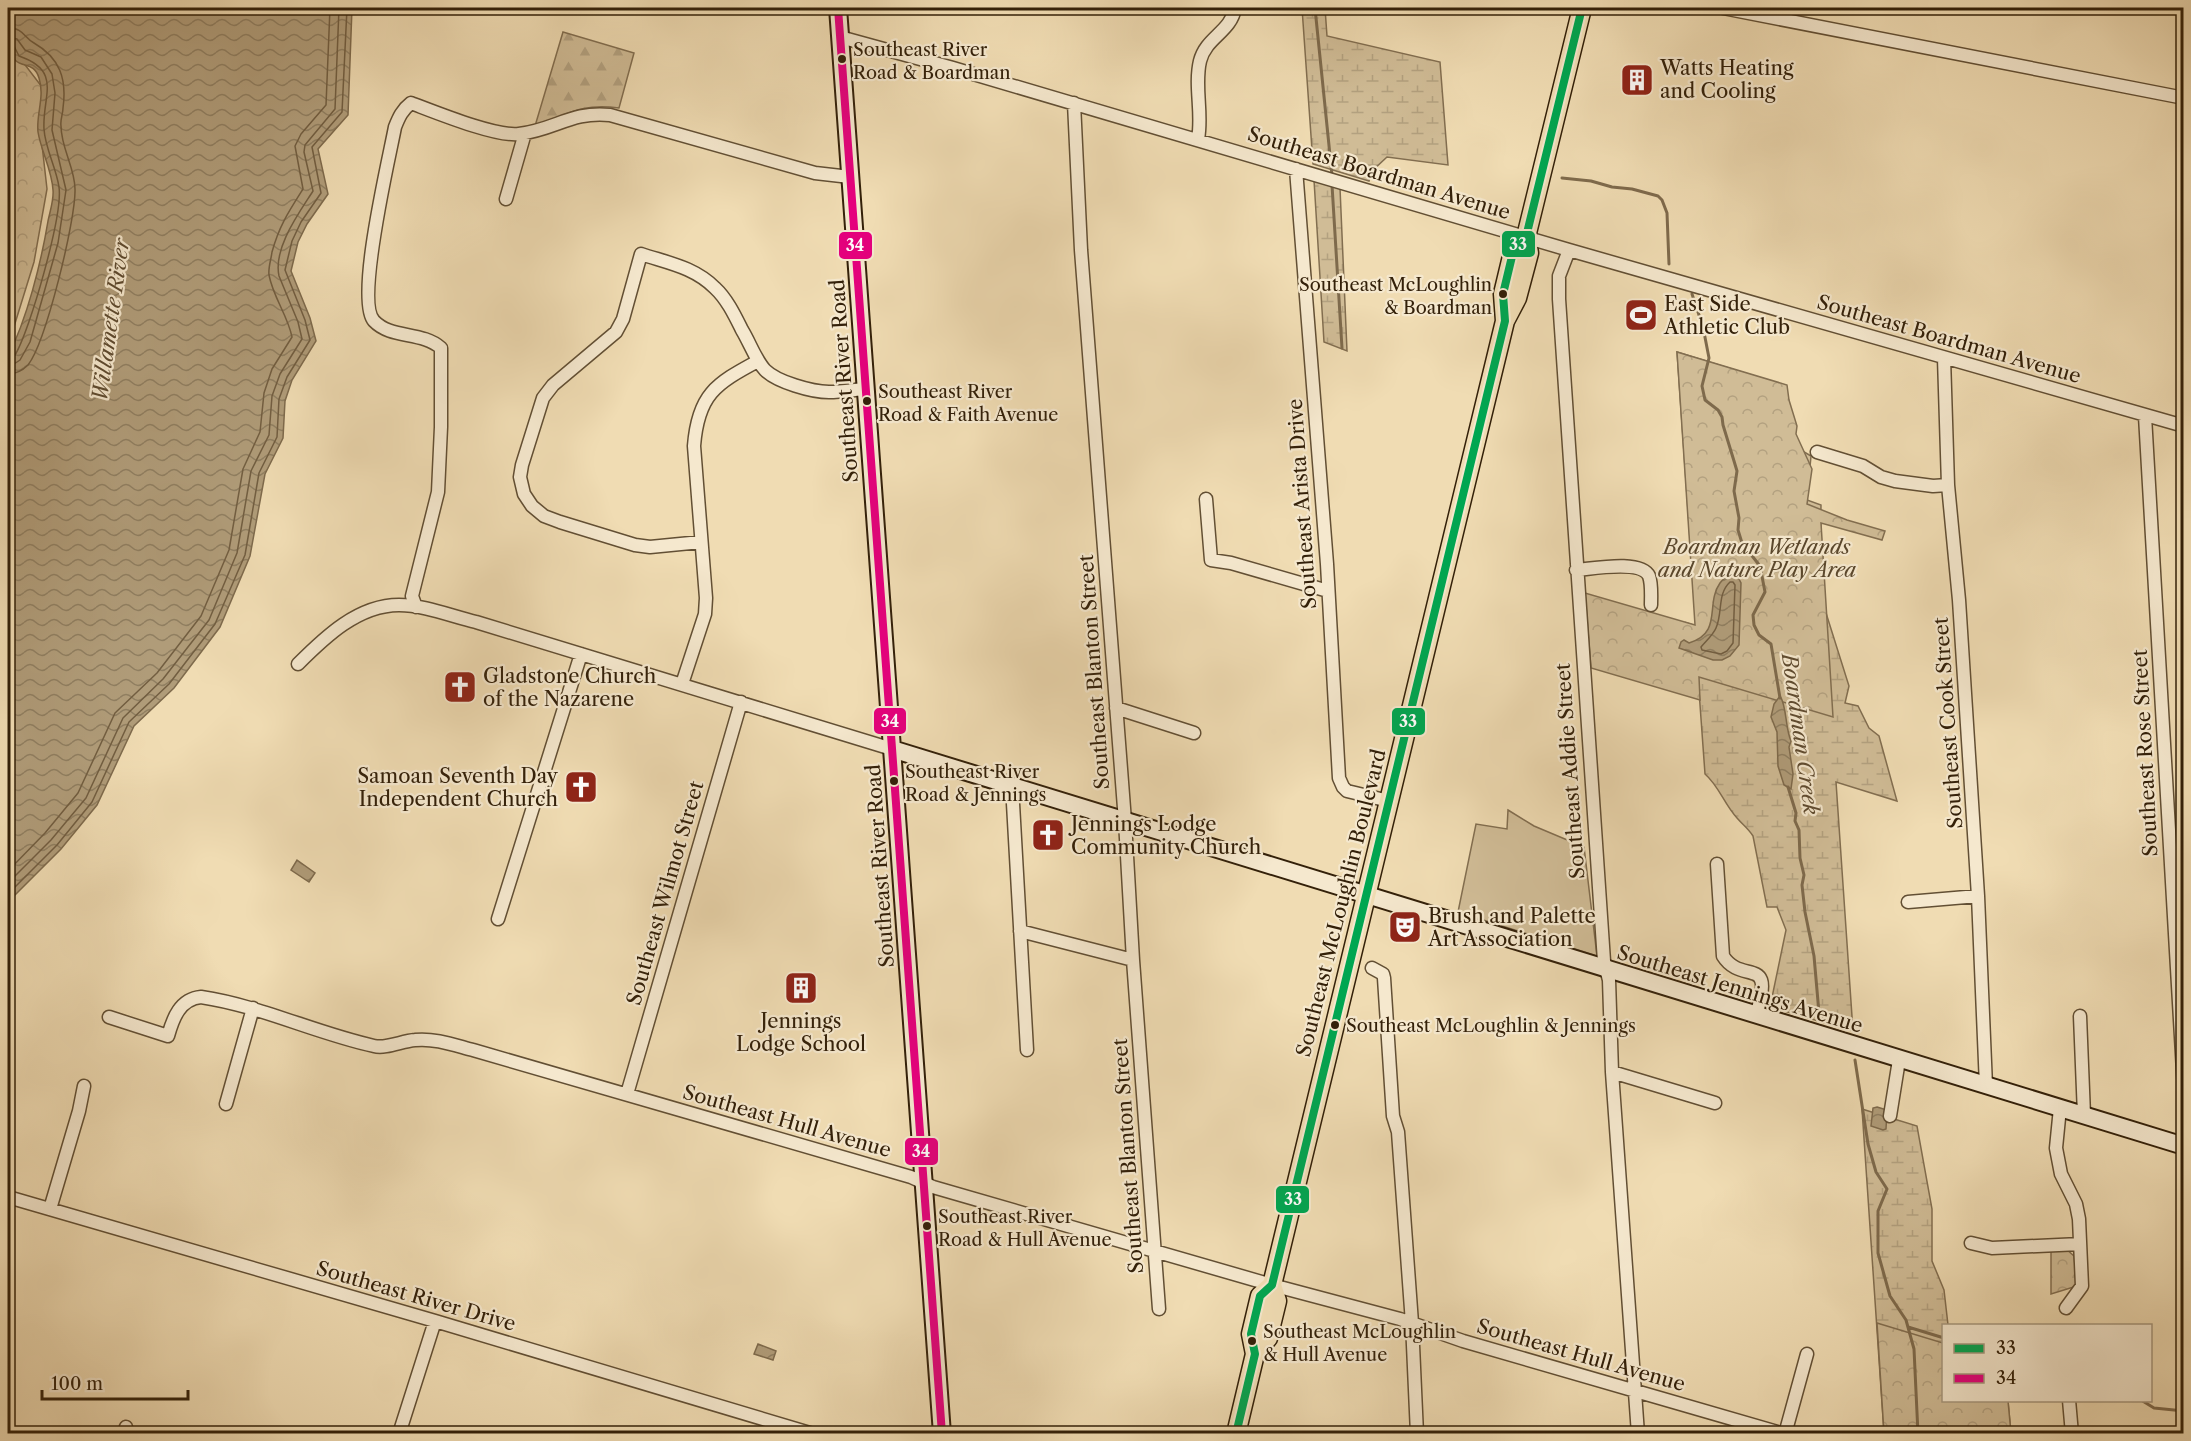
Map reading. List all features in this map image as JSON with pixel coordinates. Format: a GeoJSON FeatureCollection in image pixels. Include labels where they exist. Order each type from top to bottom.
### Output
{"type":"FeatureCollection","features":[{"type":"Feature","properties":{"kind":"main road","name":"Southeast McLoughlin Boulevard"},"geometry":{"type":"LineString","coordinates":[[1236,1434],[1255,1354],[1251,1334],[1257,1306],[1260,1296],[1272,1285],[1505,321],[1517,298],[1529,253],[1526,237],[1582,8]]}},
{"type":"Feature","properties":{"kind":"street","name":"Southeast River Road"},"geometry":{"type":"LineString","coordinates":[[838,8],[942,1434]]}},
{"type":"Feature","properties":{"kind":"street"},"geometry":{"type":"LineString","coordinates":[[1198,140],[1201,125],[1200,61],[1208,44],[1226,28],[1235,8]]}},
{"type":"Feature","properties":{"kind":"street"},"geometry":{"type":"LineString","coordinates":[[1724,8],[2184,98]]}},
{"type":"Feature","properties":{"kind":"street","name":"Southeast Boardman Avenue"},"geometry":{"type":"LineString","coordinates":[[840,37],[1074,103],[1569,250],[2184,426]]}},
{"type":"Feature","properties":{"kind":"street"},"geometry":{"type":"LineString","coordinates":[[416,607],[412,596],[438,492],[441,348],[433,340],[381,326],[372,319],[368,308],[372,247],[395,128],[400,113],[411,103],[509,135],[545,129],[577,116],[594,113],[610,115],[815,173],[850,177]]}},
{"type":"Feature","properties":{"kind":"street","name":"Southeast Blanton Street"},"geometry":{"type":"LineString","coordinates":[[1074,103],[1080,250],[1125,821],[1159,1309]]}},
{"type":"Feature","properties":{"kind":"street"},"geometry":{"type":"LineString","coordinates":[[506,200],[525,133]]}},
{"type":"Feature","properties":{"kind":"street","name":"Southeast Arista Drive"},"geometry":{"type":"LineString","coordinates":[[1296,169],[1340,783],[1347,791],[1354,794],[1389,801]]}},
{"type":"Feature","properties":{"kind":"street","name":"Southeast Addie Street"},"geometry":{"type":"LineString","coordinates":[[1569,250],[1558,285],[1602,937],[1609,980],[1612,1072],[1638,1434]]}},
{"type":"Feature","properties":{"kind":"street"},"geometry":{"type":"LineString","coordinates":[[701,542],[650,547],[635,545],[544,516],[532,506],[524,494],[520,477],[539,409],[547,391],[616,332],[623,319],[641,254],[687,268],[704,278],[728,304],[758,361],[767,372],[779,380],[827,392],[865,389]]}},
{"type":"Feature","properties":{"kind":"street","name":"Southeast Cook Street"},"geometry":{"type":"LineString","coordinates":[[1944,358],[1948,485],[1960,619],[1978,896],[1986,1086]]}},
{"type":"Feature","properties":{"kind":"street"},"geometry":{"type":"LineString","coordinates":[[682,684],[705,614],[706,598],[694,446],[696,424],[702,406],[720,384],[758,361]]}},
{"type":"Feature","properties":{"kind":"street","name":"Southeast Rose Street"},"geometry":{"type":"LineString","coordinates":[[2145,416],[2184,1089]]}},
{"type":"Feature","properties":{"kind":"street"},"geometry":{"type":"LineString","coordinates":[[1817,452],[1863,466],[1881,477],[1895,481],[1933,486],[1948,485]]}},
{"type":"Feature","properties":{"kind":"street"},"geometry":{"type":"LineString","coordinates":[[1206,500],[1211,560],[1231,563],[1328,591]]}},
{"type":"Feature","properties":{"kind":"street"},"geometry":{"type":"LineString","coordinates":[[1576,570],[1631,566],[1642,569],[1650,581],[1651,605]]}},
{"type":"Feature","properties":{"kind":"street","name":"Southeast Jennings Avenue"},"geometry":{"type":"LineString","coordinates":[[298,664],[326,636],[363,614],[398,605],[416,607],[476,622],[2184,1146]]}},
{"type":"Feature","properties":{"kind":"street"},"geometry":{"type":"LineString","coordinates":[[498,919],[581,654]]}},
{"type":"Feature","properties":{"kind":"street","name":"Southeast Wilmot Street"},"geometry":{"type":"LineString","coordinates":[[627,1094],[741,702]]}},
{"type":"Feature","properties":{"kind":"street"},"geometry":{"type":"LineString","coordinates":[[1116,708],[1194,733]]}},
{"type":"Feature","properties":{"kind":"street"},"geometry":{"type":"LineString","coordinates":[[1012,786],[1027,1050]]}},
{"type":"Feature","properties":{"kind":"street"},"geometry":{"type":"LineString","coordinates":[[1717,864],[1723,956],[1734,966],[1756,974],[1763,984],[1763,993],[1756,1015]]}},
{"type":"Feature","properties":{"kind":"street"},"geometry":{"type":"LineString","coordinates":[[1908,902],[1978,896]]}},
{"type":"Feature","properties":{"kind":"street"},"geometry":{"type":"LineString","coordinates":[[1020,931],[1133,960]]}},
{"type":"Feature","properties":{"kind":"street"},"geometry":{"type":"LineString","coordinates":[[1372,968],[1383,974],[1384,978],[1393,1116],[1398,1132],[1412,1323],[1417,1434]]}},
{"type":"Feature","properties":{"kind":"street","name":"Southeast Hull Avenue"},"geometry":{"type":"LineString","coordinates":[[109,1017],[168,1036],[176,1014],[186,1002],[205,998],[253,1008],[377,1047],[413,1040],[434,1040],[627,1094],[1272,1285],[1412,1323],[1463,1341],[1635,1392],[1785,1434]]}},
{"type":"Feature","properties":{"kind":"street"},"geometry":{"type":"LineString","coordinates":[[226,1104],[253,1008]]}},
{"type":"Feature","properties":{"kind":"street"},"geometry":{"type":"LineString","coordinates":[[2080,1016],[2084,1115]]}},
{"type":"Feature","properties":{"kind":"street"},"geometry":{"type":"LineString","coordinates":[[1890,1116],[1899,1060]]}},
{"type":"Feature","properties":{"kind":"street"},"geometry":{"type":"LineString","coordinates":[[1612,1072],[1715,1102]]}},
{"type":"Feature","properties":{"kind":"street"},"geometry":{"type":"LineString","coordinates":[[50,1209],[79,1111],[84,1086]]}},
{"type":"Feature","properties":{"kind":"street"},"geometry":{"type":"LineString","coordinates":[[2060,1108],[2056,1148],[2065,1184],[2076,1204],[2082,1286],[2066,1308]]}},
{"type":"Feature","properties":{"kind":"street","name":"Southeast River Drive"},"geometry":{"type":"LineString","coordinates":[[8,1197],[813,1434]]}},
{"type":"Feature","properties":{"kind":"street"},"geometry":{"type":"LineString","coordinates":[[1971,1243],[1992,1248],[2080,1244]]}},
{"type":"Feature","properties":{"kind":"street"},"geometry":{"type":"LineString","coordinates":[[399,1434],[435,1321]]}},
{"type":"Feature","properties":{"kind":"street"},"geometry":{"type":"LineString","coordinates":[[1785,1434],[1807,1354]]}},
{"type":"Feature","properties":{"kind":"street"},"geometry":{"type":"LineString","coordinates":[[2069,1402],[2072,1434]]}},
{"type":"Feature","properties":{"kind":"green space"},"geometry":{"type":"Polygon","coordinates":[[[8,8],[13,8],[19,57],[42,87],[41,136],[47,189],[34,262],[8,346],[8,8]]]}},
{"type":"Feature","properties":{"kind":"green space"},"geometry":{"type":"Polygon","coordinates":[[[1302,8],[1325,8],[1327,36],[1440,62],[1448,165],[1387,157],[1371,172],[1369,181],[1313,164],[1302,8]]]}},
{"type":"Feature","properties":{"kind":"green space"},"geometry":{"type":"Polygon","coordinates":[[[563,32],[634,53],[619,108],[584,108],[535,126],[563,32]]]}},
{"type":"Feature","properties":{"kind":"green space"},"geometry":{"type":"Polygon","coordinates":[[[1314,180],[1340,188],[1347,351],[1324,342],[1314,180]]]}},
{"type":"Feature","properties":{"kind":"green space"},"geometry":{"type":"Polygon","coordinates":[[[1677,352],[1771,381],[1799,449],[1811,456],[1807,500],[1821,505],[1820,566],[1815,578],[1849,686],[1845,703],[1858,706],[1869,728],[1879,736],[1897,801],[1836,782],[1853,1031],[1770,1007],[1786,930],[1777,907],[1767,907],[1753,836],[1732,813],[1705,774],[1698,677],[1699,640],[1687,623],[1696,626],[1677,352]]]}},
{"type":"Feature","properties":{"kind":"green space","name":"Boardman Wetlands and Nature Play Area"},"geometry":{"type":"Polygon","coordinates":[[[1677,352],[1787,385],[1797,426],[1796,434],[1812,469],[1807,504],[1847,520],[1885,531],[1882,540],[1821,523],[1833,717],[1699,677],[1700,700],[1591,668],[1585,593],[1695,625],[1677,352]]]}},
{"type":"Feature","properties":{"kind":"green space"},"geometry":{"type":"Polygon","coordinates":[[[1508,810],[1534,826],[1584,847],[1597,956],[1458,912],[1476,824],[1507,829],[1508,810]]]}},
{"type":"Feature","properties":{"kind":"green space"},"geometry":{"type":"Polygon","coordinates":[[[1862,1109],[1917,1126],[1932,1209],[1932,1261],[1944,1290],[1948,1324],[1942,1324],[1942,1402],[2008,1402],[2011,1433],[1884,1433],[1862,1109]]]}},
{"type":"Feature","properties":{"kind":"green space"},"geometry":{"type":"Polygon","coordinates":[[[2065,1248],[2074,1256],[2077,1286],[2051,1294],[2051,1249],[2065,1248]]]}},
{"type":"Feature","properties":{"kind":"green space"},"geometry":{"type":"Polygon","coordinates":[[[1877,1323],[1942,1343],[1942,1402],[2008,1402],[2011,1433],[1884,1433],[1877,1323]]]}},
{"type":"Feature","properties":{"kind":"water","name":"Willamette River"},"geometry":{"type":"Polygon","coordinates":[[[11,8],[352,8],[348,115],[318,149],[328,194],[307,224],[298,242],[291,271],[310,318],[316,341],[292,380],[285,401],[283,438],[265,474],[250,556],[220,627],[174,688],[134,726],[97,805],[61,849],[8,902],[8,356],[32,290],[53,194],[51,175],[38,132],[41,85],[37,73],[31,67],[15,60],[9,50],[7,35],[11,8]]]}},
{"type":"Feature","properties":{"kind":"water"},"geometry":{"type":"Polygon","coordinates":[[[1730,572],[1737,575],[1741,583],[1739,645],[1730,656],[1722,660],[1713,660],[1679,648],[1684,640],[1689,643],[1706,632],[1712,617],[1716,591],[1730,572]]]}},
{"type":"Feature","properties":{"kind":"water"},"geometry":{"type":"Polygon","coordinates":[[[1780,696],[1791,741],[1789,747],[1793,774],[1791,789],[1784,785],[1778,766],[1777,732],[1771,717],[1774,704],[1780,696]]]}},
{"type":"Feature","properties":{"kind":"water"},"geometry":{"type":"Polygon","coordinates":[[[297,860],[315,873],[309,882],[291,870],[297,860]]]}},
{"type":"Feature","properties":{"kind":"water"},"geometry":{"type":"Polygon","coordinates":[[[1873,1108],[1887,1110],[1886,1129],[1883,1130],[1871,1126],[1873,1108]]]}},
{"type":"Feature","properties":{"kind":"water"},"geometry":{"type":"Polygon","coordinates":[[[758,1344],[776,1351],[773,1360],[754,1354],[758,1344]]]}},
{"type":"Feature","properties":{"kind":"waterway"},"geometry":{"type":"LineString","coordinates":[[1315,8],[1332,175]]}},
{"type":"Feature","properties":{"kind":"waterway","name":"Boardman Creek"},"geometry":{"type":"LineString","coordinates":[[1562,178],[1591,181],[1658,196],[1667,213],[1669,264]]}},
{"type":"Feature","properties":{"kind":"waterway"},"geometry":{"type":"LineString","coordinates":[[1332,185],[1342,348]]}},
{"type":"Feature","properties":{"kind":"waterway","name":"Boardman Creek"},"geometry":{"type":"LineString","coordinates":[[1692,294],[1703,327],[1709,358],[1702,386],[1705,400],[1718,410],[1722,417],[1737,471],[1734,491],[1739,518],[1738,530],[1742,543],[1760,566],[1765,592],[1753,615],[1754,625],[1759,635],[1771,644],[1780,698]]}},
{"type":"Feature","properties":{"kind":"waterway","name":"Boardman Creek"},"geometry":{"type":"LineString","coordinates":[[1788,787],[1799,830],[1800,858],[1804,875],[1802,885],[1814,956],[1819,1013],[1829,1023]]}},
{"type":"Feature","properties":{"kind":"waterway"},"geometry":{"type":"LineString","coordinates":[[1855,1060],[1868,1144],[1876,1172],[1887,1189],[1878,1211],[1878,1253],[1890,1296],[1906,1320],[1914,1349],[1918,1434]]}},
{"type":"Feature","properties":{"kind":"waterway"},"geometry":{"type":"LineString","coordinates":[[1908,1327],[1942,1337]]}},
{"type":"Feature","properties":{"kind":"waterway"},"geometry":{"type":"LineString","coordinates":[[2144,1402],[2154,1408],[2184,1411]]}},
{"type":"Feature","properties":{"kind":"transit line","name":"34"},"geometry":{"type":"LineString","coordinates":[[838,8],[942,1434]]}},
{"type":"Feature","properties":{"kind":"transit line","name":"33"},"geometry":{"type":"LineString","coordinates":[[1236,1434],[1255,1354],[1251,1334],[1260,1296],[1272,1285],[1505,321],[1503,294],[1514,248],[1526,237],[1582,8]]}},
{"type":"Feature","properties":{"kind":"place","name":"Southeast River Road & Boardman"},"geometry":{"type":"Point","coordinates":[842,59]}},
{"type":"Feature","properties":{"kind":"place","name":"Watts Heating and Cooling"},"geometry":{"type":"Point","coordinates":[1637,80]}},
{"type":"Feature","properties":{"kind":"place","name":"Southeast McLoughlin & Boardman"},"geometry":{"type":"Point","coordinates":[1503,294]}},
{"type":"Feature","properties":{"kind":"place","name":"East Side Athletic Club"},"geometry":{"type":"Point","coordinates":[1641,315]}},
{"type":"Feature","properties":{"kind":"place","name":"Southeast River Road & Faith Avenue"},"geometry":{"type":"Point","coordinates":[867,401]}},
{"type":"Feature","properties":{"kind":"place","name":"Gladstone Church of the Nazarene"},"geometry":{"type":"Point","coordinates":[460,687]}},
{"type":"Feature","properties":{"kind":"place","name":"Southeast River Road & Jennings"},"geometry":{"type":"Point","coordinates":[894,781]}},
{"type":"Feature","properties":{"kind":"place","name":"Samoan Seventh Day Independent Church"},"geometry":{"type":"Point","coordinates":[581,787]}},
{"type":"Feature","properties":{"kind":"place","name":"Jennings Lodge Community Church"},"geometry":{"type":"Point","coordinates":[1048,835]}},
{"type":"Feature","properties":{"kind":"place","name":"Brush and Palette Art Association"},"geometry":{"type":"Point","coordinates":[1405,927]}},
{"type":"Feature","properties":{"kind":"place","name":"Jennings Lodge School"},"geometry":{"type":"Point","coordinates":[801,988]}},
{"type":"Feature","properties":{"kind":"place","name":"Southeast McLoughlin & Jennings"},"geometry":{"type":"Point","coordinates":[1335,1025]}},
{"type":"Feature","properties":{"kind":"place","name":"Southeast River Road & Hull Avenue"},"geometry":{"type":"Point","coordinates":[927,1226]}},
{"type":"Feature","properties":{"kind":"place","name":"Southeast McLoughlin & Hull Avenue"},"geometry":{"type":"Point","coordinates":[1252,1341]}}]}
